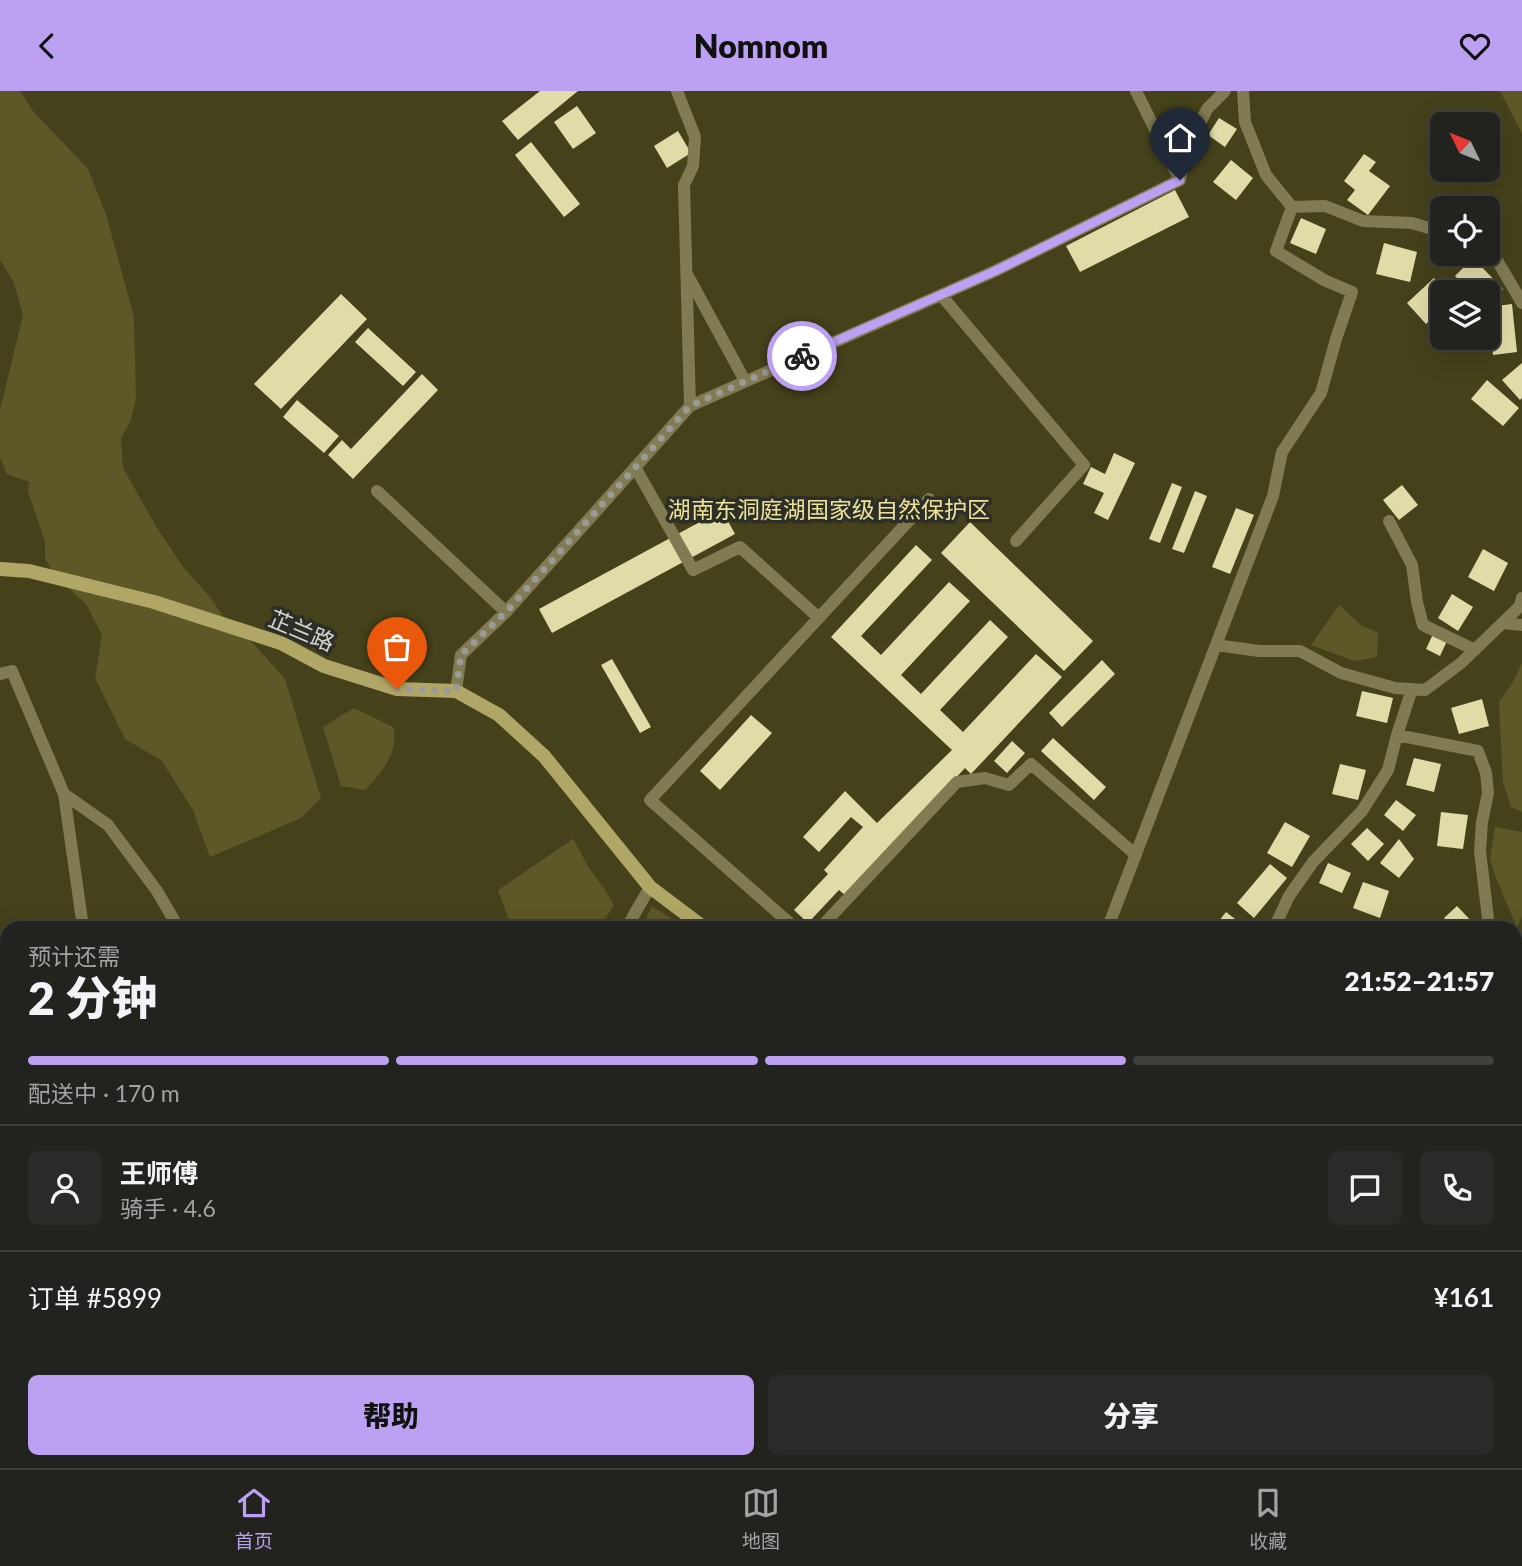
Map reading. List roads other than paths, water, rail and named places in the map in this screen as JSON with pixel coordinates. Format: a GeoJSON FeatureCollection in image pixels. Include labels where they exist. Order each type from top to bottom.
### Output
{"type":"FeatureCollection","features":[{"type":"Feature","properties":{"kind":"street"},"geometry":{"type":"LineString","coordinates":[[677,91],[695,137],[693,166],[684,185],[690,406]]}},
{"type":"Feature","properties":{"kind":"street"},"geometry":{"type":"LineString","coordinates":[[1136,91],[1180,180]]}},
{"type":"Feature","properties":{"kind":"street"},"geometry":{"type":"LineString","coordinates":[[1180,180],[1186,152],[1207,109],[1225,91]]}},
{"type":"Feature","properties":{"kind":"street"},"geometry":{"type":"LineString","coordinates":[[1242,91],[1245,122],[1266,175],[1292,207]]}},
{"type":"Feature","properties":{"kind":"street"},"geometry":{"type":"LineString","coordinates":[[456,691],[461,655],[506,612],[690,406],[995,271],[1180,180]]}},
{"type":"Feature","properties":{"kind":"street"},"geometry":{"type":"LineString","coordinates":[[1292,207],[1325,206],[1363,221],[1412,223],[1430,228]]}},
{"type":"Feature","properties":{"kind":"street"},"geometry":{"type":"LineString","coordinates":[[1110,921],[1273,496],[1282,452],[1321,393],[1352,292],[1324,281],[1276,251],[1292,207]]}},
{"type":"Feature","properties":{"kind":"street"},"geometry":{"type":"LineString","coordinates":[[1500,265],[1522,303]]}},
{"type":"Feature","properties":{"kind":"street"},"geometry":{"type":"LineString","coordinates":[[686,272],[745,381]]}},
{"type":"Feature","properties":{"kind":"street"},"geometry":{"type":"LineString","coordinates":[[941,295],[1084,465],[1016,541]]}},
{"type":"Feature","properties":{"kind":"street"},"geometry":{"type":"LineString","coordinates":[[635,467],[693,570],[740,547],[819,618]]}},
{"type":"Feature","properties":{"kind":"street"},"geometry":{"type":"LineString","coordinates":[[377,491],[506,612]]}},
{"type":"Feature","properties":{"kind":"street"},"geometry":{"type":"LineString","coordinates":[[787,921],[650,800],[929,499]]}},
{"type":"Feature","properties":{"kind":"street"},"geometry":{"type":"LineString","coordinates":[[1390,520],[1412,565],[1423,625],[1475,650]]}},
{"type":"Feature","properties":{"kind":"street","name":"芷兰路"},"geometry":{"type":"LineString","coordinates":[[0,569],[29,572],[154,602],[281,643],[324,666],[397,689],[456,691],[499,715],[544,756],[650,887],[695,921]]}},
{"type":"Feature","properties":{"kind":"street"},"geometry":{"type":"LineString","coordinates":[[1216,645],[1259,651],[1300,650],[1341,673],[1395,688],[1425,690],[1475,650],[1520,606],[1522,598]]}},
{"type":"Feature","properties":{"kind":"street"},"geometry":{"type":"LineString","coordinates":[[1503,623],[1522,625]]}},
{"type":"Feature","properties":{"kind":"street"},"geometry":{"type":"LineString","coordinates":[[0,674],[12,671],[64,795],[82,921]]}},
{"type":"Feature","properties":{"kind":"street"},"geometry":{"type":"LineString","coordinates":[[1277,921],[1289,896],[1314,862],[1362,811],[1388,770],[1412,689]]}},
{"type":"Feature","properties":{"kind":"street"},"geometry":{"type":"LineString","coordinates":[[1397,735],[1478,751],[1486,773],[1488,793],[1480,851],[1488,921]]}},
{"type":"Feature","properties":{"kind":"street"},"geometry":{"type":"LineString","coordinates":[[827,921],[957,782],[985,778],[1009,785],[1031,764],[1136,855]]}},
{"type":"Feature","properties":{"kind":"street"},"geometry":{"type":"LineString","coordinates":[[64,795],[108,825],[158,891],[174,921]]}},
{"type":"Feature","properties":{"kind":"street"},"geometry":{"type":"LineString","coordinates":[[631,921],[650,887]]}},
{"type":"Feature","properties":{"kind":"park label","name":"湖南东洞庭湖国家级自然保护区"},"geometry":{"type":"Point","coordinates":[829,509]}}]}
